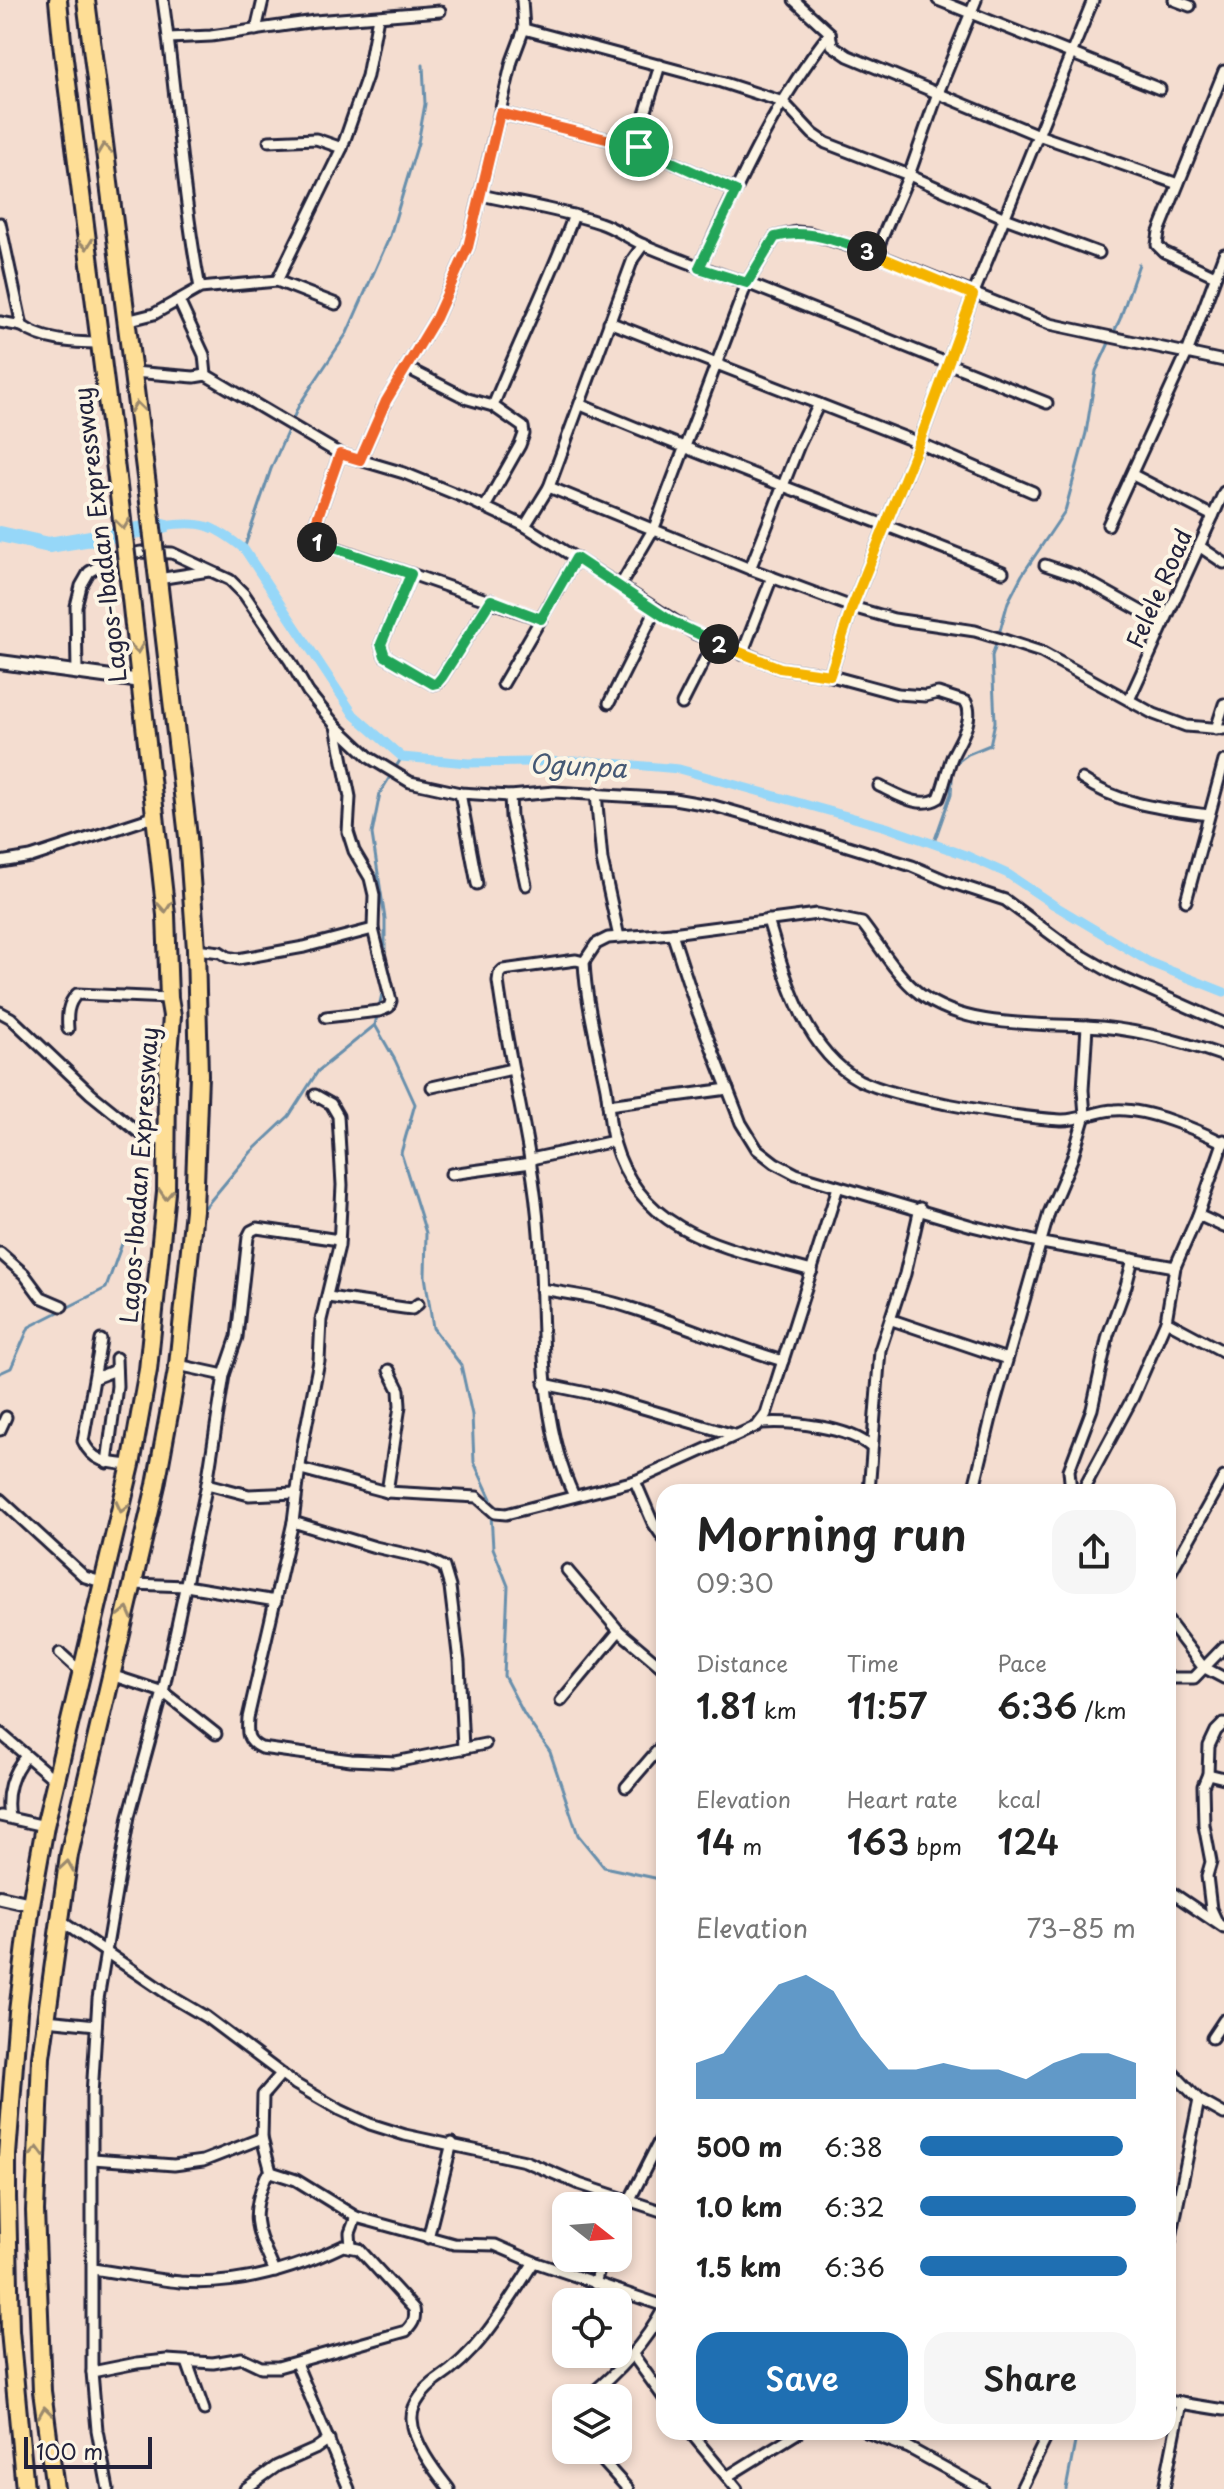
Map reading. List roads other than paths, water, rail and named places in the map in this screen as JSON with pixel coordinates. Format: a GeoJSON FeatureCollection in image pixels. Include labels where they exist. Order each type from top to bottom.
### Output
{"type":"FeatureCollection","features":[{"type":"Feature","properties":{"kind":"highway","name":"Lagos-Ibadan Expressway"},"geometry":{"type":"LineString","coordinates":[[25,2489],[10,2331],[4,2197],[6,2084],[45,1826],[105,1583],[148,1370],[160,1273],[172,1016],[166,915],[141,681],[58,0]]}},
{"type":"Feature","properties":{"kind":"highway","name":"Lagos-Ibadan Expressway"},"geometry":{"type":"LineString","coordinates":[[55,2489],[42,2391],[35,2211],[41,2057],[69,1855],[156,1485],[178,1365],[194,1210],[199,1075],[196,949],[188,837],[86,0]]}},
{"type":"Feature","properties":{"kind":"street"},"geometry":{"type":"LineString","coordinates":[[163,0],[183,188],[200,288]]}},
{"type":"Feature","properties":{"kind":"street"},"geometry":{"type":"LineString","coordinates":[[256,30],[263,0]]}},
{"type":"Feature","properties":{"kind":"street"},"geometry":{"type":"LineString","coordinates":[[360,460],[386,401],[445,300],[468,247],[512,61],[524,29],[522,0]]}},
{"type":"Feature","properties":{"kind":"street"},"geometry":{"type":"LineString","coordinates":[[794,0],[830,33],[832,45],[848,56],[1038,135],[1178,184]]}},
{"type":"Feature","properties":{"kind":"street"},"geometry":{"type":"LineString","coordinates":[[938,0],[1160,89]]}},
{"type":"Feature","properties":{"kind":"street"},"geometry":{"type":"LineString","coordinates":[[875,254],[909,175],[976,0]]}},
{"type":"Feature","properties":{"kind":"street"},"geometry":{"type":"LineString","coordinates":[[830,675],[852,607],[919,443],[973,295],[1093,0]]}},
{"type":"Feature","properties":{"kind":"street"},"geometry":{"type":"LineString","coordinates":[[1174,0],[1190,6]]}},
{"type":"Feature","properties":{"kind":"street"},"geometry":{"type":"LineString","coordinates":[[169,38],[315,21],[440,11]]}},
{"type":"Feature","properties":{"kind":"street"},"geometry":{"type":"LineString","coordinates":[[277,281],[342,148],[367,76],[378,17]]}},
{"type":"Feature","properties":{"kind":"street"},"geometry":{"type":"LineString","coordinates":[[524,29],[783,102],[813,134],[826,143],[909,175],[1005,218],[1099,253]]}},
{"type":"Feature","properties":{"kind":"street"},"geometry":{"type":"LineString","coordinates":[[699,268],[783,102],[803,67],[830,33]]}},
{"type":"Feature","properties":{"kind":"street"},"geometry":{"type":"LineString","coordinates":[[639,147],[642,124],[660,65]]}},
{"type":"Feature","properties":{"kind":"street"},"geometry":{"type":"LineString","coordinates":[[1215,276],[1164,252],[1157,245],[1159,232],[1223,74]]}},
{"type":"Feature","properties":{"kind":"street"},"geometry":{"type":"LineString","coordinates":[[500,113],[639,147],[736,191]]}},
{"type":"Feature","properties":{"kind":"street"},"geometry":{"type":"LineString","coordinates":[[269,141],[316,139],[342,148]]}},
{"type":"Feature","properties":{"kind":"street"},"geometry":{"type":"LineString","coordinates":[[481,195],[574,215],[620,230],[643,245],[662,250],[699,268],[747,283],[1047,403]]}},
{"type":"Feature","properties":{"kind":"street"},"geometry":{"type":"LineString","coordinates":[[493,406],[574,215]]}},
{"type":"Feature","properties":{"kind":"street"},"geometry":{"type":"LineString","coordinates":[[0,223],[22,326]]}},
{"type":"Feature","properties":{"kind":"street"},"geometry":{"type":"LineString","coordinates":[[620,586],[654,528],[747,283],[775,237],[809,233],[875,254],[1050,324],[1224,361]]}},
{"type":"Feature","properties":{"kind":"street"},"geometry":{"type":"LineString","coordinates":[[525,526],[549,487],[633,259],[643,245]]}},
{"type":"Feature","properties":{"kind":"street"},"geometry":{"type":"LineString","coordinates":[[1108,525],[1187,353],[1224,254]]}},
{"type":"Feature","properties":{"kind":"street"},"geometry":{"type":"LineString","coordinates":[[126,321],[154,314],[200,288],[277,281],[336,304]]}},
{"type":"Feature","properties":{"kind":"street"},"geometry":{"type":"LineString","coordinates":[[179,301],[202,351],[206,375]]}},
{"type":"Feature","properties":{"kind":"street"},"geometry":{"type":"LineString","coordinates":[[0,322],[73,343],[99,343]]}},
{"type":"Feature","properties":{"kind":"street"},"geometry":{"type":"LineString","coordinates":[[609,322],[919,443],[1033,492]]}},
{"type":"Feature","properties":{"kind":"street"},"geometry":{"type":"LineString","coordinates":[[407,368],[468,399],[493,406],[523,427],[524,434],[485,507]]}},
{"type":"Feature","properties":{"kind":"street"},"geometry":{"type":"LineString","coordinates":[[133,372],[194,377],[206,375],[340,454],[404,473],[525,526],[671,621],[742,654],[780,668],[830,675],[898,694],[925,696],[938,693],[960,698],[969,706],[964,734],[953,754],[939,798],[923,803],[879,786]]}},
{"type":"Feature","properties":{"kind":"street"},"geometry":{"type":"LineString","coordinates":[[750,569],[819,404]]}},
{"type":"Feature","properties":{"kind":"street"},"geometry":{"type":"LineString","coordinates":[[581,405],[683,448],[886,524],[1003,572]]}},
{"type":"Feature","properties":{"kind":"street"},"geometry":{"type":"LineString","coordinates":[[340,454],[310,539],[541,619]]}},
{"type":"Feature","properties":{"kind":"street"},"geometry":{"type":"LineString","coordinates":[[1133,475],[1213,516]]}},
{"type":"Feature","properties":{"kind":"street"},"geometry":{"type":"LineString","coordinates":[[549,487],[852,607],[894,619],[975,631],[1041,652],[1154,714],[1186,726],[1220,729],[1224,704]]}},
{"type":"Feature","properties":{"kind":"street","name":"Felele Road"},"geometry":{"type":"LineString","coordinates":[[1129,700],[1224,492]]}},
{"type":"Feature","properties":{"kind":"street"},"geometry":{"type":"LineString","coordinates":[[1199,546],[1224,563]]}},
{"type":"Feature","properties":{"kind":"street"},"geometry":{"type":"LineString","coordinates":[[77,673],[76,606],[81,586],[89,572],[114,557],[141,552],[172,553],[230,580],[244,594],[308,692],[340,729],[370,758],[410,782],[460,793],[510,796],[554,792],[596,793],[674,799],[714,806],[912,866],[962,887],[1005,900],[1071,949],[1114,974],[1224,1023]]}},
{"type":"Feature","properties":{"kind":"street"},"geometry":{"type":"LineString","coordinates":[[503,684],[576,558]]}},
{"type":"Feature","properties":{"kind":"street"},"geometry":{"type":"LineString","coordinates":[[1045,565],[1078,576],[1164,624]]}},
{"type":"Feature","properties":{"kind":"street"},"geometry":{"type":"LineString","coordinates":[[157,575],[204,570],[215,572]]}},
{"type":"Feature","properties":{"kind":"street"},"geometry":{"type":"LineString","coordinates":[[411,574],[381,644],[385,656],[433,684],[442,677],[491,600]]}},
{"type":"Feature","properties":{"kind":"street"},"geometry":{"type":"LineString","coordinates":[[742,654],[772,577]]}},
{"type":"Feature","properties":{"kind":"street"},"geometry":{"type":"LineString","coordinates":[[609,703],[656,609]]}},
{"type":"Feature","properties":{"kind":"street"},"geometry":{"type":"LineString","coordinates":[[682,704],[714,641]]}},
{"type":"Feature","properties":{"kind":"street"},"geometry":{"type":"LineString","coordinates":[[0,662],[141,681]]}},
{"type":"Feature","properties":{"kind":"street"},"geometry":{"type":"LineString","coordinates":[[326,1017],[379,1011],[391,1005],[391,994],[373,929],[374,895],[370,878],[354,851],[348,832],[350,797],[340,729]]}},
{"type":"Feature","properties":{"kind":"street"},"geometry":{"type":"LineString","coordinates":[[1186,901],[1224,761]]}},
{"type":"Feature","properties":{"kind":"street"},"geometry":{"type":"LineString","coordinates":[[1082,779],[1102,793],[1123,801],[1208,815]]}},
{"type":"Feature","properties":{"kind":"street"},"geometry":{"type":"LineString","coordinates":[[460,793],[477,884]]}},
{"type":"Feature","properties":{"kind":"street"},"geometry":{"type":"LineString","coordinates":[[596,793],[602,860],[619,937]]}},
{"type":"Feature","properties":{"kind":"street"},"geometry":{"type":"LineString","coordinates":[[510,796],[511,817],[526,885]]}},
{"type":"Feature","properties":{"kind":"street"},"geometry":{"type":"LineString","coordinates":[[0,862],[31,857],[156,816]]}},
{"type":"Feature","properties":{"kind":"street"},"geometry":{"type":"LineString","coordinates":[[812,1271],[698,1237],[648,1205],[634,1188],[614,1141],[587,994],[584,962],[596,944],[608,938],[817,914],[862,923],[905,979],[921,994],[954,1011],[1031,1025],[1087,1026],[1161,1038],[1224,1056]]}},
{"type":"Feature","properties":{"kind":"street"},"geometry":{"type":"LineString","coordinates":[[768,920],[798,1006],[814,1035],[847,1072],[882,1089],[979,1110],[1064,1120],[1121,1110],[1181,1123],[1224,1142],[1198,1215],[1175,1267],[1166,1321],[1133,1397],[1086,1484]]}},
{"type":"Feature","properties":{"kind":"street"},"geometry":{"type":"LineString","coordinates":[[196,949],[220,952],[238,959],[304,947],[373,929]]}},
{"type":"Feature","properties":{"kind":"street"},"geometry":{"type":"LineString","coordinates":[[672,933],[697,1010],[741,1123],[757,1149],[775,1163],[796,1174],[920,1208],[972,1226],[1042,1243],[1175,1267]]}},
{"type":"Feature","properties":{"kind":"street"},"geometry":{"type":"LineString","coordinates":[[574,1496],[561,1469],[544,1384],[539,1233],[531,1161],[504,1029],[499,974],[503,970],[576,960],[584,962]]}},
{"type":"Feature","properties":{"kind":"street"},"geometry":{"type":"LineString","coordinates":[[68,1029],[67,1015],[71,1000],[77,994],[169,998]]}},
{"type":"Feature","properties":{"kind":"street"},"geometry":{"type":"LineString","coordinates":[[0,1012],[11,1018],[91,1094],[137,1131],[144,1136],[167,1140]]}},
{"type":"Feature","properties":{"kind":"street"},"geometry":{"type":"LineString","coordinates":[[975,1484],[1049,1213],[1072,1159],[1085,1115],[1083,1090],[1087,1026]]}},
{"type":"Feature","properties":{"kind":"street"},"geometry":{"type":"LineString","coordinates":[[432,1087],[512,1069]]}},
{"type":"Feature","properties":{"kind":"street"},"geometry":{"type":"LineString","coordinates":[[608,1105],[728,1089]]}},
{"type":"Feature","properties":{"kind":"street"},"geometry":{"type":"LineString","coordinates":[[315,1095],[331,1104],[338,1116],[342,1185],[339,1240],[321,1320],[319,1361],[293,1522],[248,1718],[247,1736],[251,1743],[261,1748],[329,1758],[395,1762],[485,1744]]}},
{"type":"Feature","properties":{"kind":"street"},"geometry":{"type":"LineString","coordinates":[[451,1174],[531,1161],[614,1141]]}},
{"type":"Feature","properties":{"kind":"street"},"geometry":{"type":"LineString","coordinates":[[762,1423],[838,1187]]}},
{"type":"Feature","properties":{"kind":"street"},"geometry":{"type":"LineString","coordinates":[[869,1484],[871,1447],[878,1407],[880,1350],[892,1320],[920,1208]]}},
{"type":"Feature","properties":{"kind":"street"},"geometry":{"type":"LineString","coordinates":[[1198,1215],[1224,1227]]}},
{"type":"Feature","properties":{"kind":"street"},"geometry":{"type":"LineString","coordinates":[[108,2489],[97,2430],[92,2372],[92,2095],[105,1950],[129,1816],[163,1692],[186,1586],[207,1484],[224,1375],[237,1337],[251,1231],[264,1229],[339,1240]]}},
{"type":"Feature","properties":{"kind":"street"},"geometry":{"type":"LineString","coordinates":[[0,1253],[24,1274],[41,1297],[62,1306]]}},
{"type":"Feature","properties":{"kind":"street"},"geometry":{"type":"LineString","coordinates":[[1070,1484],[1069,1470],[1092,1409],[1110,1327],[1133,1259]]}},
{"type":"Feature","properties":{"kind":"street"},"geometry":{"type":"LineString","coordinates":[[541,1289],[597,1298],[633,1308],[733,1346],[783,1361]]}},
{"type":"Feature","properties":{"kind":"street"},"geometry":{"type":"LineString","coordinates":[[328,1297],[412,1309],[418,1304]]}},
{"type":"Feature","properties":{"kind":"street"},"geometry":{"type":"LineString","coordinates":[[892,1320],[1007,1359]]}},
{"type":"Feature","properties":{"kind":"street"},"geometry":{"type":"LineString","coordinates":[[1166,1321],[1224,1352]]}},
{"type":"Feature","properties":{"kind":"street"},"geometry":{"type":"LineString","coordinates":[[101,1340],[83,1441],[89,1453],[107,1463],[131,1465]]}},
{"type":"Feature","properties":{"kind":"street"},"geometry":{"type":"LineString","coordinates":[[107,1463],[117,1386],[116,1358]]}},
{"type":"Feature","properties":{"kind":"street"},"geometry":{"type":"LineString","coordinates":[[178,1365],[224,1375]]}},
{"type":"Feature","properties":{"kind":"street"},"geometry":{"type":"LineString","coordinates":[[95,1378],[116,1370]]}},
{"type":"Feature","properties":{"kind":"street"},"geometry":{"type":"LineString","coordinates":[[387,1492],[400,1406],[399,1390],[389,1370]]}},
{"type":"Feature","properties":{"kind":"street"},"geometry":{"type":"LineString","coordinates":[[544,1384],[602,1396],[734,1435]]}},
{"type":"Feature","properties":{"kind":"street"},"geometry":{"type":"LineString","coordinates":[[0,1430],[6,1417]]}},
{"type":"Feature","properties":{"kind":"street"},"geometry":{"type":"LineString","coordinates":[[301,1469],[387,1492],[477,1497],[495,1513],[506,1514],[635,1481],[762,1423],[830,1430],[863,1439],[871,1447]]}},
{"type":"Feature","properties":{"kind":"street"},"geometry":{"type":"LineString","coordinates":[[1176,1563],[1224,1477]]}},
{"type":"Feature","properties":{"kind":"street"},"geometry":{"type":"LineString","coordinates":[[635,1481],[656,1529]]}},
{"type":"Feature","properties":{"kind":"street"},"geometry":{"type":"LineString","coordinates":[[207,1484],[249,1495],[296,1493]]}},
{"type":"Feature","properties":{"kind":"street"},"geometry":{"type":"LineString","coordinates":[[0,1499],[85,1577],[105,1583]]}},
{"type":"Feature","properties":{"kind":"street"},"geometry":{"type":"LineString","coordinates":[[293,1522],[375,1547],[428,1559],[444,1567],[450,1587],[459,1662],[463,1749]]}},
{"type":"Feature","properties":{"kind":"street"},"geometry":{"type":"LineString","coordinates":[[567,1570],[619,1631],[656,1662]]}},
{"type":"Feature","properties":{"kind":"street"},"geometry":{"type":"LineString","coordinates":[[133,1584],[186,1586],[276,1601]]}},
{"type":"Feature","properties":{"kind":"street"},"geometry":{"type":"LineString","coordinates":[[1176,1630],[1203,1667],[1224,1678]]}},
{"type":"Feature","properties":{"kind":"street"},"geometry":{"type":"LineString","coordinates":[[561,1701],[619,1631]]}},
{"type":"Feature","properties":{"kind":"street"},"geometry":{"type":"LineString","coordinates":[[1176,1678],[1194,1678],[1224,1647]]}},
{"type":"Feature","properties":{"kind":"street"},"geometry":{"type":"LineString","coordinates":[[60,1653],[81,1672]]}},
{"type":"Feature","properties":{"kind":"street"},"geometry":{"type":"LineString","coordinates":[[111,1675],[163,1692],[216,1734]]}},
{"type":"Feature","properties":{"kind":"street"},"geometry":{"type":"LineString","coordinates":[[1221,1925],[1211,1909],[1207,1876],[1211,1862],[1203,1786],[1208,1774],[1209,1746],[1213,1735],[1224,1723]]}},
{"type":"Feature","properties":{"kind":"street"},"geometry":{"type":"LineString","coordinates":[[0,1733],[55,1780]]}},
{"type":"Feature","properties":{"kind":"street"},"geometry":{"type":"LineString","coordinates":[[626,1787],[656,1752]]}},
{"type":"Feature","properties":{"kind":"street"},"geometry":{"type":"LineString","coordinates":[[26,1756],[17,1767],[4,1816],[45,1826]]}},
{"type":"Feature","properties":{"kind":"street"},"geometry":{"type":"LineString","coordinates":[[1208,1774],[1224,1778]]}},
{"type":"Feature","properties":{"kind":"street"},"geometry":{"type":"LineString","coordinates":[[1211,1862],[1224,1867]]}},
{"type":"Feature","properties":{"kind":"street"},"geometry":{"type":"LineString","coordinates":[[1176,1895],[1221,1925]]}},
{"type":"Feature","properties":{"kind":"street"},"geometry":{"type":"LineString","coordinates":[[0,1897],[31,1904]]}},
{"type":"Feature","properties":{"kind":"street"},"geometry":{"type":"LineString","coordinates":[[59,1920],[224,2030],[281,2074],[340,2110],[370,2124],[525,2161],[606,2192]]}},
{"type":"Feature","properties":{"kind":"street"},"geometry":{"type":"LineString","coordinates":[[46,2020],[96,2025]]}},
{"type":"Feature","properties":{"kind":"street"},"geometry":{"type":"LineString","coordinates":[[1212,2038],[1224,2020]]}},
{"type":"Feature","properties":{"kind":"street"},"geometry":{"type":"LineString","coordinates":[[271,2172],[262,2138],[263,2095],[281,2074]]}},
{"type":"Feature","properties":{"kind":"street"},"geometry":{"type":"LineString","coordinates":[[1176,2076],[1199,2100],[1224,2114]]}},
{"type":"Feature","properties":{"kind":"street"},"geometry":{"type":"LineString","coordinates":[[1176,2213],[1199,2100]]}},
{"type":"Feature","properties":{"kind":"street"},"geometry":{"type":"LineString","coordinates":[[93,2159],[174,2165],[203,2161],[262,2138]]}},
{"type":"Feature","properties":{"kind":"street"},"geometry":{"type":"LineString","coordinates":[[428,2238],[452,2143]]}},
{"type":"Feature","properties":{"kind":"street"},"geometry":{"type":"LineString","coordinates":[[632,2195],[656,2148]]}},
{"type":"Feature","properties":{"kind":"street"},"geometry":{"type":"LineString","coordinates":[[271,2172],[296,2180],[356,2217],[454,2244],[495,2245],[534,2262],[656,2304]]}},
{"type":"Feature","properties":{"kind":"street"},"geometry":{"type":"LineString","coordinates":[[271,2172],[266,2176],[259,2194],[255,2225],[275,2272]]}},
{"type":"Feature","properties":{"kind":"street"},"geometry":{"type":"LineString","coordinates":[[632,2202],[656,2209]]}},
{"type":"Feature","properties":{"kind":"street"},"geometry":{"type":"LineString","coordinates":[[351,2247],[350,2233],[356,2217]]}},
{"type":"Feature","properties":{"kind":"street"},"geometry":{"type":"LineString","coordinates":[[92,2372],[167,2360],[222,2363],[242,2358],[261,2367],[296,2363],[406,2331],[413,2323],[414,2309],[359,2249],[343,2246],[275,2272],[233,2281],[184,2282],[93,2269]]}},
{"type":"Feature","properties":{"kind":"street"},"geometry":{"type":"LineString","coordinates":[[449,2489],[414,2430],[411,2418],[414,2406],[429,2385],[482,2339],[534,2262]]}},
{"type":"Feature","properties":{"kind":"street"},"geometry":{"type":"LineString","coordinates":[[595,2284],[598,2272]]}},
{"type":"Feature","properties":{"kind":"street"},"geometry":{"type":"LineString","coordinates":[[601,2384],[633,2355],[656,2323]]}},
{"type":"Feature","properties":{"kind":"street"},"geometry":{"type":"LineString","coordinates":[[633,2355],[656,2387]]}},
{"type":"Feature","properties":{"kind":"street"},"geometry":{"type":"LineString","coordinates":[[187,2362],[204,2410]]}},
{"type":"Feature","properties":{"kind":"street"},"geometry":{"type":"LineString","coordinates":[[296,2363],[349,2489]]}},
{"type":"Feature","properties":{"kind":"street"},"geometry":{"type":"LineString","coordinates":[[1176,2402],[1224,2410]]}},
{"type":"Feature","properties":{"kind":"street"},"geometry":{"type":"LineString","coordinates":[[1176,2428],[1181,2403]]}},
{"type":"Feature","properties":{"kind":"street"},"geometry":{"type":"LineString","coordinates":[[245,2489],[277,2466],[329,2439]]}},
{"type":"Feature","properties":{"kind":"street"},"geometry":{"type":"LineString","coordinates":[[697,2440],[737,2489]]}},
{"type":"Feature","properties":{"kind":"street"},"geometry":{"type":"LineString","coordinates":[[728,2476],[786,2440]]}},
{"type":"Feature","properties":{"kind":"street"},"geometry":{"type":"LineString","coordinates":[[888,2440],[909,2448],[983,2489]]}},
{"type":"Feature","properties":{"kind":"street"},"geometry":{"type":"LineString","coordinates":[[1021,2489],[1045,2440]]}},
{"type":"Feature","properties":{"kind":"street"},"geometry":{"type":"LineString","coordinates":[[1164,2489],[1174,2440]]}},
{"type":"Feature","properties":{"kind":"street"},"geometry":{"type":"LineString","coordinates":[[606,2464],[628,2489]]}},
{"type":"Feature","properties":{"kind":"waterway"},"geometry":{"type":"LineString","coordinates":[[244,549],[271,469],[299,405],[347,333],[390,236],[418,143],[425,104],[423,65]]}},
{"type":"Feature","properties":{"kind":"waterway"},"geometry":{"type":"LineString","coordinates":[[999,634],[1008,602],[1022,575],[1065,511],[1086,433],[1096,371],[1120,319],[1139,264]]}},
{"type":"Feature","properties":{"kind":"waterway","name":"Ogunpa"},"geometry":{"type":"LineString","coordinates":[[163,526],[207,526],[244,549],[354,715],[402,757],[468,763],[588,761],[679,769],[886,827],[968,856],[1008,874],[1151,963],[1224,992]]}},
{"type":"Feature","properties":{"kind":"waterway","name":"Ogunpa"},"geometry":{"type":"LineString","coordinates":[[0,534],[49,545],[163,526]]}},
{"type":"Feature","properties":{"kind":"waterway"},"geometry":{"type":"LineString","coordinates":[[933,845],[951,794],[953,765],[968,754],[990,745],[995,722],[992,656],[997,641]]}},
{"type":"Feature","properties":{"kind":"waterway"},"geometry":{"type":"LineString","coordinates":[[385,962],[385,919],[372,834],[380,793],[402,757]]}},
{"type":"Feature","properties":{"kind":"waterway"},"geometry":{"type":"LineString","coordinates":[[384,985],[375,1025],[415,1104],[401,1153],[426,1233],[425,1276],[433,1328],[461,1365],[472,1415],[474,1462],[491,1499],[491,1507]]}},
{"type":"Feature","properties":{"kind":"waterway"},"geometry":{"type":"LineString","coordinates":[[202,1211],[251,1152],[289,1116],[318,1071],[375,1025]]}},
{"type":"Feature","properties":{"kind":"waterway"},"geometry":{"type":"LineString","coordinates":[[0,1373],[11,1368],[29,1327],[106,1288],[123,1241]]}},
{"type":"Feature","properties":{"kind":"waterway"},"geometry":{"type":"LineString","coordinates":[[491,1514],[493,1548],[508,1586],[504,1676],[524,1714],[550,1752],[578,1835],[604,1867],[656,1878]]}},
{"type":"Feature","properties":{"kind":"waterway"},"geometry":{"type":"LineString","coordinates":[[1066,2489],[1075,2440]]}}]}
